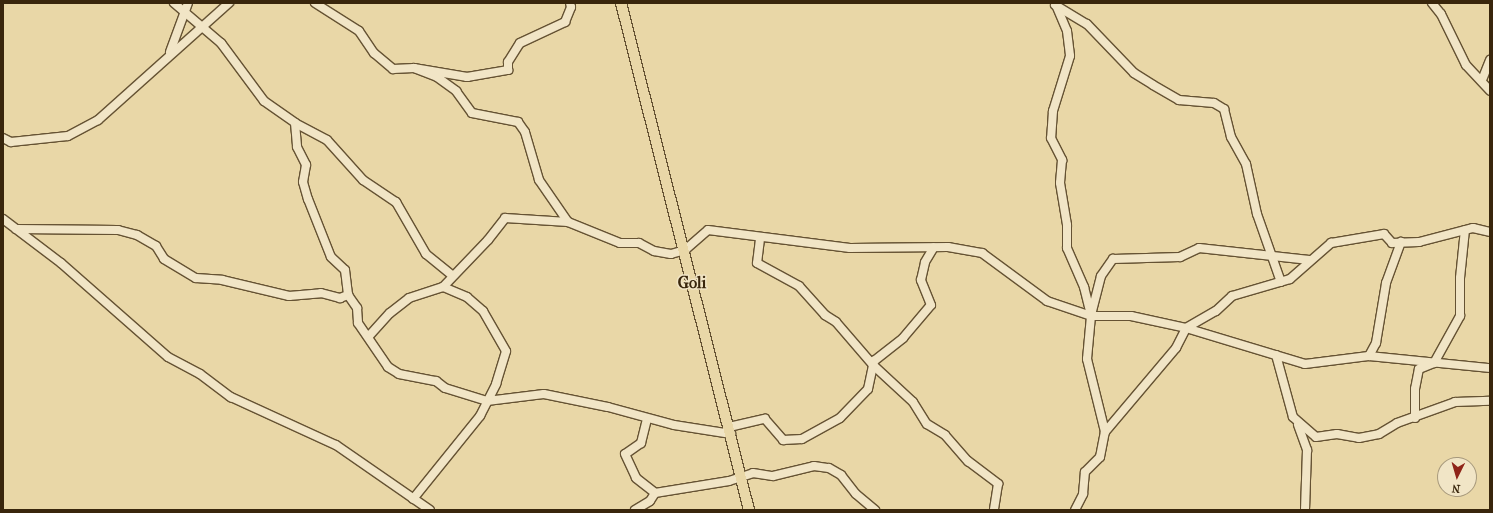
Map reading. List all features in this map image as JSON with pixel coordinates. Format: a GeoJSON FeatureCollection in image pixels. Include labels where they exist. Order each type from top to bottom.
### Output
{"type":"FeatureCollection","features":[{"type":"Feature","properties":{"kind":"main road"},"geometry":{"type":"LineString","coordinates":[[622,4],[730,430],[748,510]]}},
{"type":"Feature","properties":{"kind":"street"},"geometry":{"type":"LineString","coordinates":[[174,3],[187,7],[200,29],[221,43],[264,101],[295,123],[327,140],[363,180],[396,202],[426,254],[452,275]]}},
{"type":"Feature","properties":{"kind":"street"},"geometry":{"type":"LineString","coordinates":[[3,138],[11,142],[68,136],[98,120],[170,53],[229,3]]}},
{"type":"Feature","properties":{"kind":"street"},"geometry":{"type":"LineString","coordinates":[[315,3],[358,31],[374,53],[393,69],[414,68],[467,77],[508,70],[508,62],[520,43],[565,22],[571,7],[570,3]]}},
{"type":"Feature","properties":{"kind":"street"},"geometry":{"type":"LineString","coordinates":[[1432,3],[1441,14],[1466,65],[1482,80],[1490,91]]}},
{"type":"Feature","properties":{"kind":"street"},"geometry":{"type":"LineString","coordinates":[[1054,4],[1087,24],[1134,73],[1153,85],[1179,100],[1214,103],[1224,109],[1231,136],[1246,164],[1271,255],[1281,282]]}},
{"type":"Feature","properties":{"kind":"street"},"geometry":{"type":"LineString","coordinates":[[1054,4],[1067,31],[1070,56],[1053,111],[1051,138],[1062,160],[1060,183],[1067,225],[1067,248],[1084,287],[1091,316]]}},
{"type":"Feature","properties":{"kind":"street"},"geometry":{"type":"LineString","coordinates":[[170,53],[187,7]]}},
{"type":"Feature","properties":{"kind":"street"},"geometry":{"type":"LineString","coordinates":[[1482,80],[1490,60]]}},
{"type":"Feature","properties":{"kind":"street"},"geometry":{"type":"LineString","coordinates":[[414,68],[437,77],[456,91],[472,113],[518,122],[525,132],[539,180],[568,222]]}},
{"type":"Feature","properties":{"kind":"street"},"geometry":{"type":"LineString","coordinates":[[295,123],[297,147],[306,165],[303,182],[308,199],[331,257],[345,270],[348,295],[357,308],[358,322],[369,336],[388,367],[400,374],[436,381],[444,388],[487,401],[544,394],[608,407],[647,419],[730,430],[765,419],[782,440],[802,439],[845,413],[868,389],[874,361],[903,338],[931,305],[921,280],[925,262],[934,247]]}},
{"type":"Feature","properties":{"kind":"street"},"geometry":{"type":"LineString","coordinates":[[369,336],[390,312],[409,298],[443,287],[452,275],[488,240],[505,218],[568,222],[620,243],[639,243],[654,251],[671,254],[684,250],[708,230],[760,239],[850,248],[934,247],[982,253],[1047,301],[1091,316],[1131,316],[1186,328],[1305,364],[1369,356],[1490,368]]}},
{"type":"Feature","properties":{"kind":"street"},"geometry":{"type":"LineString","coordinates":[[8,225],[118,230],[137,235],[156,246],[164,259],[196,278],[222,280],[289,296],[321,293],[340,298],[348,295]]}},
{"type":"Feature","properties":{"kind":"street"},"geometry":{"type":"LineString","coordinates":[[8,225],[66,267],[168,357],[231,397],[336,445],[430,510]]}},
{"type":"Feature","properties":{"kind":"street"},"geometry":{"type":"LineString","coordinates":[[1105,432],[1176,348],[1186,328],[1216,311],[1232,296],[1290,279],[1309,260],[1331,243],[1384,234],[1392,243],[1420,242],[1465,230],[1490,232]]}},
{"type":"Feature","properties":{"kind":"street"},"geometry":{"type":"LineString","coordinates":[[1415,418],[1415,389],[1420,369],[1434,363],[1460,316],[1460,278],[1465,230]]}},
{"type":"Feature","properties":{"kind":"street"},"geometry":{"type":"LineString","coordinates":[[760,239],[757,263],[799,286],[825,315],[836,322],[873,365],[913,402],[927,424],[945,435],[978,470],[998,484],[994,510]]}},
{"type":"Feature","properties":{"kind":"street"},"geometry":{"type":"LineString","coordinates":[[1369,356],[1376,343],[1386,283],[1401,242]]}},
{"type":"Feature","properties":{"kind":"street"},"geometry":{"type":"LineString","coordinates":[[1074,510],[1083,494],[1085,472],[1100,457],[1105,432],[1087,359],[1091,316],[1101,276],[1113,259],[1180,257],[1199,248],[1309,260]]}},
{"type":"Feature","properties":{"kind":"street"},"geometry":{"type":"LineString","coordinates":[[413,499],[480,416],[506,351],[483,311],[467,297],[443,287]]}},
{"type":"Feature","properties":{"kind":"street"},"geometry":{"type":"LineString","coordinates":[[1276,355],[1293,417],[1303,434],[1307,450],[1305,510]]}},
{"type":"Feature","properties":{"kind":"street"},"geometry":{"type":"LineString","coordinates":[[1293,417],[1316,438],[1337,434],[1359,438],[1379,434],[1455,402],[1490,401]]}},
{"type":"Feature","properties":{"kind":"street"},"geometry":{"type":"LineString","coordinates":[[647,419],[641,443],[625,454],[636,478],[655,493]]}},
{"type":"Feature","properties":{"kind":"street"},"geometry":{"type":"LineString","coordinates":[[635,510],[650,501],[655,493],[741,477],[753,473],[781,475],[814,466],[829,468],[842,475],[856,494],[876,510]]}},
{"type":"Feature","properties":{"kind":"district","name":"Goli"},"geometry":{"type":"Point","coordinates":[692,283]}}]}
